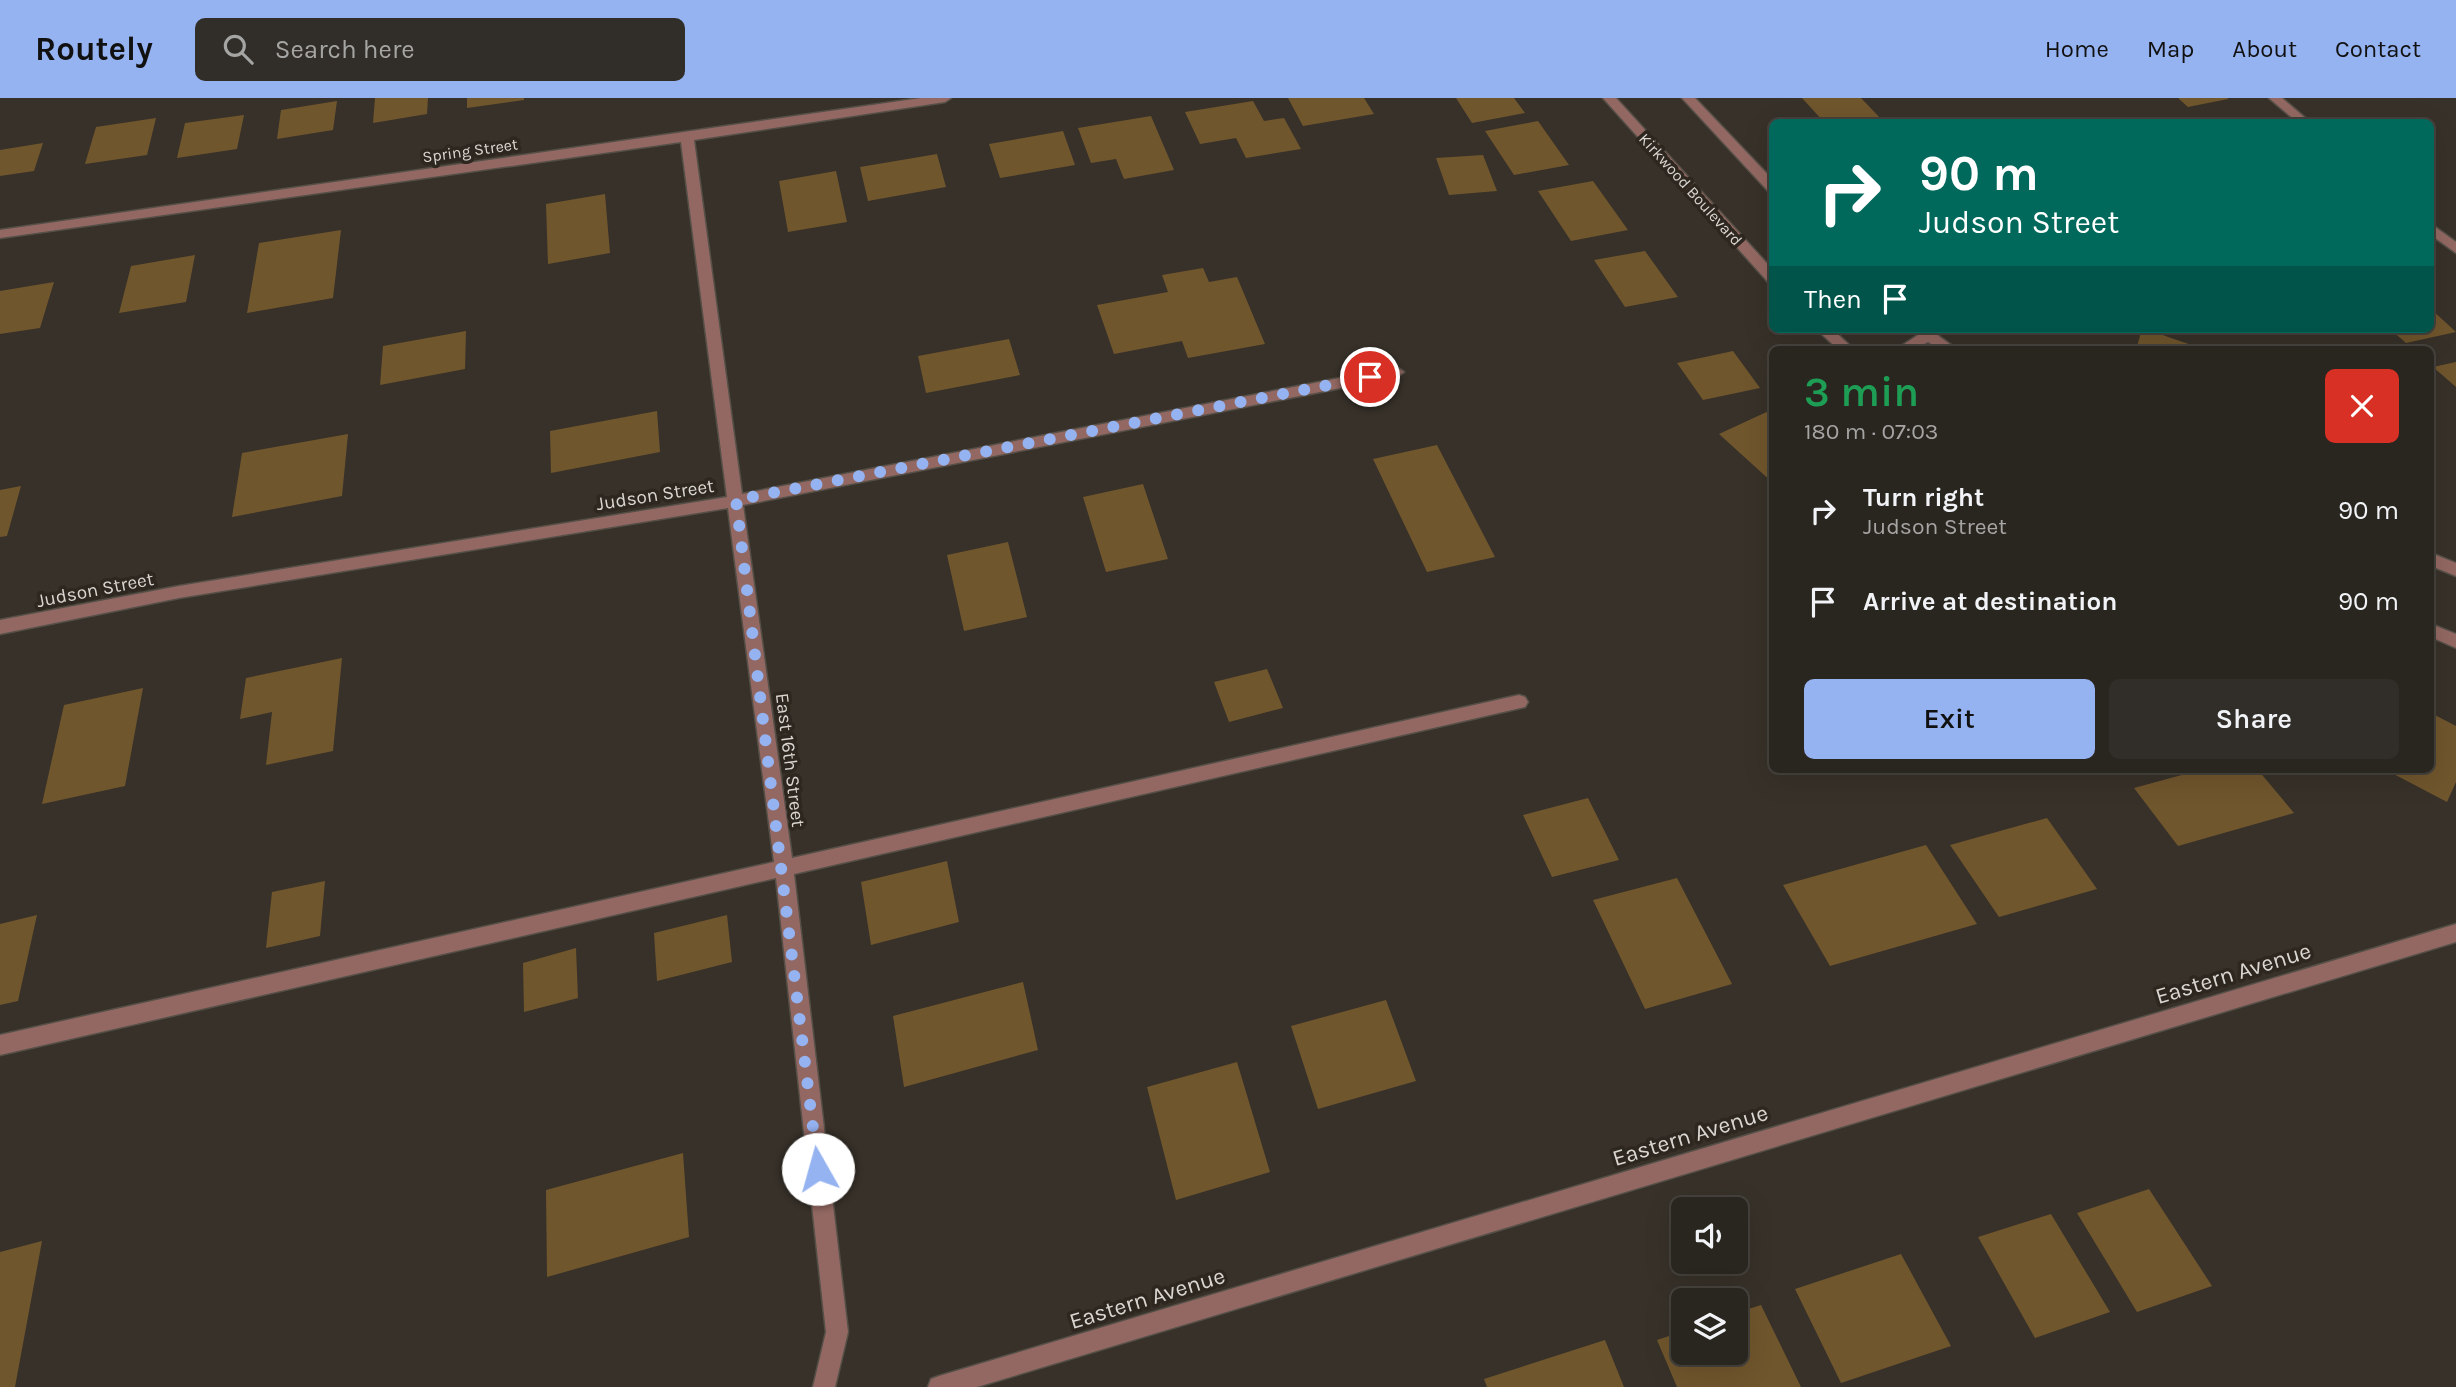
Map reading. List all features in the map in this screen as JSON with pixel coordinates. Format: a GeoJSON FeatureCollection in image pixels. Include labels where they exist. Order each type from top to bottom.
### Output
{"type":"FeatureCollection","features":[{"type":"Feature","properties":{"kind":"street","name":"Spring Street"},"geometry":{"type":"LineString","coordinates":[[0,234],[945,98]]}},
{"type":"Feature","properties":{"kind":"street","name":"Kirkwood Boulevard"},"geometry":{"type":"LineString","coordinates":[[1609,98],[1769,275]]}},
{"type":"Feature","properties":{"kind":"street"},"geometry":{"type":"LineString","coordinates":[[1688,98],[1769,184]]}},
{"type":"Feature","properties":{"kind":"street"},"geometry":{"type":"LineString","coordinates":[[2275,98],[2300,119]]}},
{"type":"Feature","properties":{"kind":"street","name":"East 16th Street"},"geometry":{"type":"LineString","coordinates":[[687,137],[784,870],[837,1332],[824,1387]]}},
{"type":"Feature","properties":{"kind":"street"},"geometry":{"type":"LineString","coordinates":[[2434,231],[2456,249]]}},
{"type":"Feature","properties":{"kind":"street"},"geometry":{"type":"LineString","coordinates":[[1828,333],[1843,346]]}},
{"type":"Feature","properties":{"kind":"street"},"geometry":{"type":"LineString","coordinates":[[1907,346],[1922,333]]}},
{"type":"Feature","properties":{"kind":"street"},"geometry":{"type":"LineString","coordinates":[[1925,333],[1945,346]]}},
{"type":"Feature","properties":{"kind":"street","name":"Judson Street"},"geometry":{"type":"LineString","coordinates":[[0,627],[179,592],[736,500],[1397,372]]}},
{"type":"Feature","properties":{"kind":"street"},"geometry":{"type":"LineString","coordinates":[[2434,560],[2456,570]]}},
{"type":"Feature","properties":{"kind":"street"},"geometry":{"type":"LineString","coordinates":[[2434,631],[2456,641]]}},
{"type":"Feature","properties":{"kind":"street"},"geometry":{"type":"LineString","coordinates":[[0,1045],[1519,702]]}},
{"type":"Feature","properties":{"kind":"street","name":"Eastern Avenue"},"geometry":{"type":"LineString","coordinates":[[939,1387],[2456,933]]}},
{"type":"Feature","properties":{"kind":"building"},"geometry":{"type":"Polygon","coordinates":[[[375,98],[428,98],[427,114],[373,123],[375,98]]]}},
{"type":"Feature","properties":{"kind":"building"},"geometry":{"type":"Polygon","coordinates":[[[467,98],[524,98],[524,100],[467,108],[467,98]]]}},
{"type":"Feature","properties":{"kind":"building"},"geometry":{"type":"Polygon","coordinates":[[[1288,98],[1364,98],[1374,114],[1303,126],[1288,98]]]}},
{"type":"Feature","properties":{"kind":"building"},"geometry":{"type":"Polygon","coordinates":[[[1456,98],[1514,98],[1525,113],[1472,123],[1456,98]]]}},
{"type":"Feature","properties":{"kind":"building"},"geometry":{"type":"Polygon","coordinates":[[[1802,98],[1861,98],[1881,119],[1821,119],[1802,98]]]}},
{"type":"Feature","properties":{"kind":"building"},"geometry":{"type":"Polygon","coordinates":[[[2178,98],[2228,98],[2228,99],[2188,107],[2178,98]]]}},
{"type":"Feature","properties":{"kind":"building"},"geometry":{"type":"Polygon","coordinates":[[[337,101],[333,130],[277,139],[281,110],[337,101]]]}},
{"type":"Feature","properties":{"kind":"building"},"geometry":{"type":"Polygon","coordinates":[[[1253,101],[1264,121],[1284,118],[1301,149],[1246,158],[1236,138],[1200,144],[1185,112],[1253,101]]]}},
{"type":"Feature","properties":{"kind":"building"},"geometry":{"type":"Polygon","coordinates":[[[244,115],[237,149],[177,158],[185,123],[244,115]]]}},
{"type":"Feature","properties":{"kind":"building"},"geometry":{"type":"Polygon","coordinates":[[[1151,116],[1174,170],[1124,179],[1116,159],[1091,163],[1078,128],[1151,116]]]}},
{"type":"Feature","properties":{"kind":"building"},"geometry":{"type":"Polygon","coordinates":[[[156,118],[147,155],[85,164],[96,127],[156,118]]]}},
{"type":"Feature","properties":{"kind":"building"},"geometry":{"type":"Polygon","coordinates":[[[1538,121],[1569,165],[1514,175],[1485,131],[1538,121]]]}},
{"type":"Feature","properties":{"kind":"building"},"geometry":{"type":"Polygon","coordinates":[[[1063,131],[1075,165],[1000,178],[989,144],[1063,131]]]}},
{"type":"Feature","properties":{"kind":"building"},"geometry":{"type":"Polygon","coordinates":[[[43,143],[34,171],[0,176],[0,150],[43,143]]]}},
{"type":"Feature","properties":{"kind":"building"},"geometry":{"type":"Polygon","coordinates":[[[937,154],[946,187],[868,201],[860,167],[937,154]]]}},
{"type":"Feature","properties":{"kind":"building"},"geometry":{"type":"Polygon","coordinates":[[[1483,155],[1497,191],[1449,195],[1436,158],[1483,155]]]}},
{"type":"Feature","properties":{"kind":"building"},"geometry":{"type":"Polygon","coordinates":[[[836,171],[847,222],[788,232],[779,181],[836,171]]]}},
{"type":"Feature","properties":{"kind":"building"},"geometry":{"type":"Polygon","coordinates":[[[1593,181],[1628,230],[1571,241],[1538,191],[1593,181]]]}},
{"type":"Feature","properties":{"kind":"building"},"geometry":{"type":"Polygon","coordinates":[[[605,194],[610,253],[548,264],[546,204],[605,194]]]}},
{"type":"Feature","properties":{"kind":"building"},"geometry":{"type":"Polygon","coordinates":[[[341,230],[333,298],[247,313],[259,243],[341,230]]]}},
{"type":"Feature","properties":{"kind":"building"},"geometry":{"type":"Polygon","coordinates":[[[1645,251],[1678,297],[1625,307],[1594,260],[1645,251]]]}},
{"type":"Feature","properties":{"kind":"building"},"geometry":{"type":"Polygon","coordinates":[[[195,255],[186,302],[119,313],[131,266],[195,255]]]}},
{"type":"Feature","properties":{"kind":"building"},"geometry":{"type":"Polygon","coordinates":[[[1203,268],[1209,282],[1237,277],[1265,344],[1188,358],[1182,341],[1114,354],[1097,305],[1168,292],[1162,275],[1203,268]]]}},
{"type":"Feature","properties":{"kind":"building"},"geometry":{"type":"Polygon","coordinates":[[[54,282],[40,328],[0,334],[0,291],[54,282]]]}},
{"type":"Feature","properties":{"kind":"building"},"geometry":{"type":"Polygon","coordinates":[[[2434,312],[2456,332],[2406,343],[2395,333],[2434,333],[2434,312]]]}},
{"type":"Feature","properties":{"kind":"building"},"geometry":{"type":"Polygon","coordinates":[[[466,331],[465,369],[380,385],[383,346],[466,331]]]}},
{"type":"Feature","properties":{"kind":"building"},"geometry":{"type":"Polygon","coordinates":[[[2141,333],[2157,333],[2194,346],[2137,346],[2141,333]]]}},
{"type":"Feature","properties":{"kind":"building"},"geometry":{"type":"Polygon","coordinates":[[[1009,339],[1020,375],[926,393],[918,356],[1009,339]]]}},
{"type":"Feature","properties":{"kind":"building"},"geometry":{"type":"Polygon","coordinates":[[[1733,351],[1760,388],[1703,400],[1677,363],[1733,351]]]}},
{"type":"Feature","properties":{"kind":"building"},"geometry":{"type":"Polygon","coordinates":[[[2456,362],[2456,387],[2434,368],[2456,362]]]}},
{"type":"Feature","properties":{"kind":"building"},"geometry":{"type":"Polygon","coordinates":[[[657,411],[660,452],[551,473],[550,431],[657,411]]]}},
{"type":"Feature","properties":{"kind":"building"},"geometry":{"type":"Polygon","coordinates":[[[1769,411],[1769,479],[1719,434],[1769,411]]]}},
{"type":"Feature","properties":{"kind":"building"},"geometry":{"type":"Polygon","coordinates":[[[348,434],[342,496],[232,517],[242,453],[348,434]]]}},
{"type":"Feature","properties":{"kind":"building"},"geometry":{"type":"Polygon","coordinates":[[[1437,445],[1495,557],[1427,572],[1373,459],[1437,445]]]}},
{"type":"Feature","properties":{"kind":"building"},"geometry":{"type":"Polygon","coordinates":[[[1143,484],[1168,559],[1106,572],[1083,497],[1143,484]]]}},
{"type":"Feature","properties":{"kind":"building"},"geometry":{"type":"Polygon","coordinates":[[[21,486],[7,536],[0,537],[0,490],[21,486]]]}},
{"type":"Feature","properties":{"kind":"building"},"geometry":{"type":"Polygon","coordinates":[[[1008,542],[1027,617],[964,631],[947,555],[1008,542]]]}},
{"type":"Feature","properties":{"kind":"building"},"geometry":{"type":"Polygon","coordinates":[[[342,658],[333,751],[266,765],[272,712],[240,719],[246,678],[342,658]]]}},
{"type":"Feature","properties":{"kind":"building"},"geometry":{"type":"Polygon","coordinates":[[[1267,669],[1283,708],[1229,722],[1214,682],[1267,669]]]}},
{"type":"Feature","properties":{"kind":"building"},"geometry":{"type":"Polygon","coordinates":[[[143,688],[125,786],[42,804],[64,705],[143,688]]]}},
{"type":"Feature","properties":{"kind":"building"},"geometry":{"type":"Polygon","coordinates":[[[2434,715],[2456,726],[2456,782],[2447,802],[2392,773],[2434,773],[2434,715]]]}},
{"type":"Feature","properties":{"kind":"building"},"geometry":{"type":"Polygon","coordinates":[[[2189,773],[2261,773],[2294,813],[2178,846],[2134,788],[2189,773]]]}},
{"type":"Feature","properties":{"kind":"building"},"geometry":{"type":"Polygon","coordinates":[[[1588,798],[1619,860],[1552,877],[1523,815],[1588,798]]]}},
{"type":"Feature","properties":{"kind":"building"},"geometry":{"type":"Polygon","coordinates":[[[2047,818],[2097,889],[1999,917],[1950,845],[2047,818]]]}},
{"type":"Feature","properties":{"kind":"building"},"geometry":{"type":"Polygon","coordinates":[[[1926,845],[1977,924],[1830,966],[1783,885],[1926,845]]]}},
{"type":"Feature","properties":{"kind":"building"},"geometry":{"type":"Polygon","coordinates":[[[947,861],[959,922],[871,945],[861,882],[947,861]]]}},
{"type":"Feature","properties":{"kind":"building"},"geometry":{"type":"Polygon","coordinates":[[[1677,878],[1732,984],[1645,1009],[1593,900],[1677,878]]]}},
{"type":"Feature","properties":{"kind":"building"},"geometry":{"type":"Polygon","coordinates":[[[325,881],[320,936],[266,948],[272,892],[325,881]]]}},
{"type":"Feature","properties":{"kind":"building"},"geometry":{"type":"Polygon","coordinates":[[[37,915],[18,1001],[0,1005],[0,924],[37,915]]]}},
{"type":"Feature","properties":{"kind":"building"},"geometry":{"type":"Polygon","coordinates":[[[727,915],[732,962],[657,981],[654,933],[727,915]]]}},
{"type":"Feature","properties":{"kind":"building"},"geometry":{"type":"Polygon","coordinates":[[[576,948],[578,998],[524,1012],[523,963],[576,948]]]}},
{"type":"Feature","properties":{"kind":"building"},"geometry":{"type":"Polygon","coordinates":[[[1023,982],[1038,1050],[904,1087],[893,1016],[1023,982]]]}},
{"type":"Feature","properties":{"kind":"building"},"geometry":{"type":"Polygon","coordinates":[[[1386,1000],[1416,1081],[1318,1109],[1291,1026],[1386,1000]]]}},
{"type":"Feature","properties":{"kind":"building"},"geometry":{"type":"Polygon","coordinates":[[[1237,1062],[1270,1172],[1176,1200],[1147,1087],[1237,1062]]]}},
{"type":"Feature","properties":{"kind":"building"},"geometry":{"type":"Polygon","coordinates":[[[683,1153],[689,1237],[547,1277],[546,1190],[683,1153]]]}},
{"type":"Feature","properties":{"kind":"building"},"geometry":{"type":"Polygon","coordinates":[[[2149,1189],[2212,1286],[2137,1312],[2077,1213],[2149,1189]]]}},
{"type":"Feature","properties":{"kind":"building"},"geometry":{"type":"Polygon","coordinates":[[[2051,1214],[2110,1312],[2035,1338],[1978,1237],[2051,1214]]]}},
{"type":"Feature","properties":{"kind":"building"},"geometry":{"type":"Polygon","coordinates":[[[42,1241],[15,1387],[0,1387],[0,1252],[42,1241]]]}},
{"type":"Feature","properties":{"kind":"building"},"geometry":{"type":"Polygon","coordinates":[[[1901,1254],[1951,1346],[1841,1383],[1795,1289],[1901,1254]]]}},
{"type":"Feature","properties":{"kind":"building"},"geometry":{"type":"Polygon","coordinates":[[[1761,1305],[1801,1387],[1677,1387],[1657,1340],[1671,1335],[1671,1365],[1748,1365],[1748,1309],[1761,1305]]]}},
{"type":"Feature","properties":{"kind":"building"},"geometry":{"type":"Polygon","coordinates":[[[1605,1340],[1624,1387],[1487,1387],[1484,1379],[1605,1340]]]}},
{"type":"Feature","properties":{"kind":"route"},"geometry":{"type":"LineString","coordinates":[[818,1169],[784,870],[736,500],[1370,377]]}}]}
